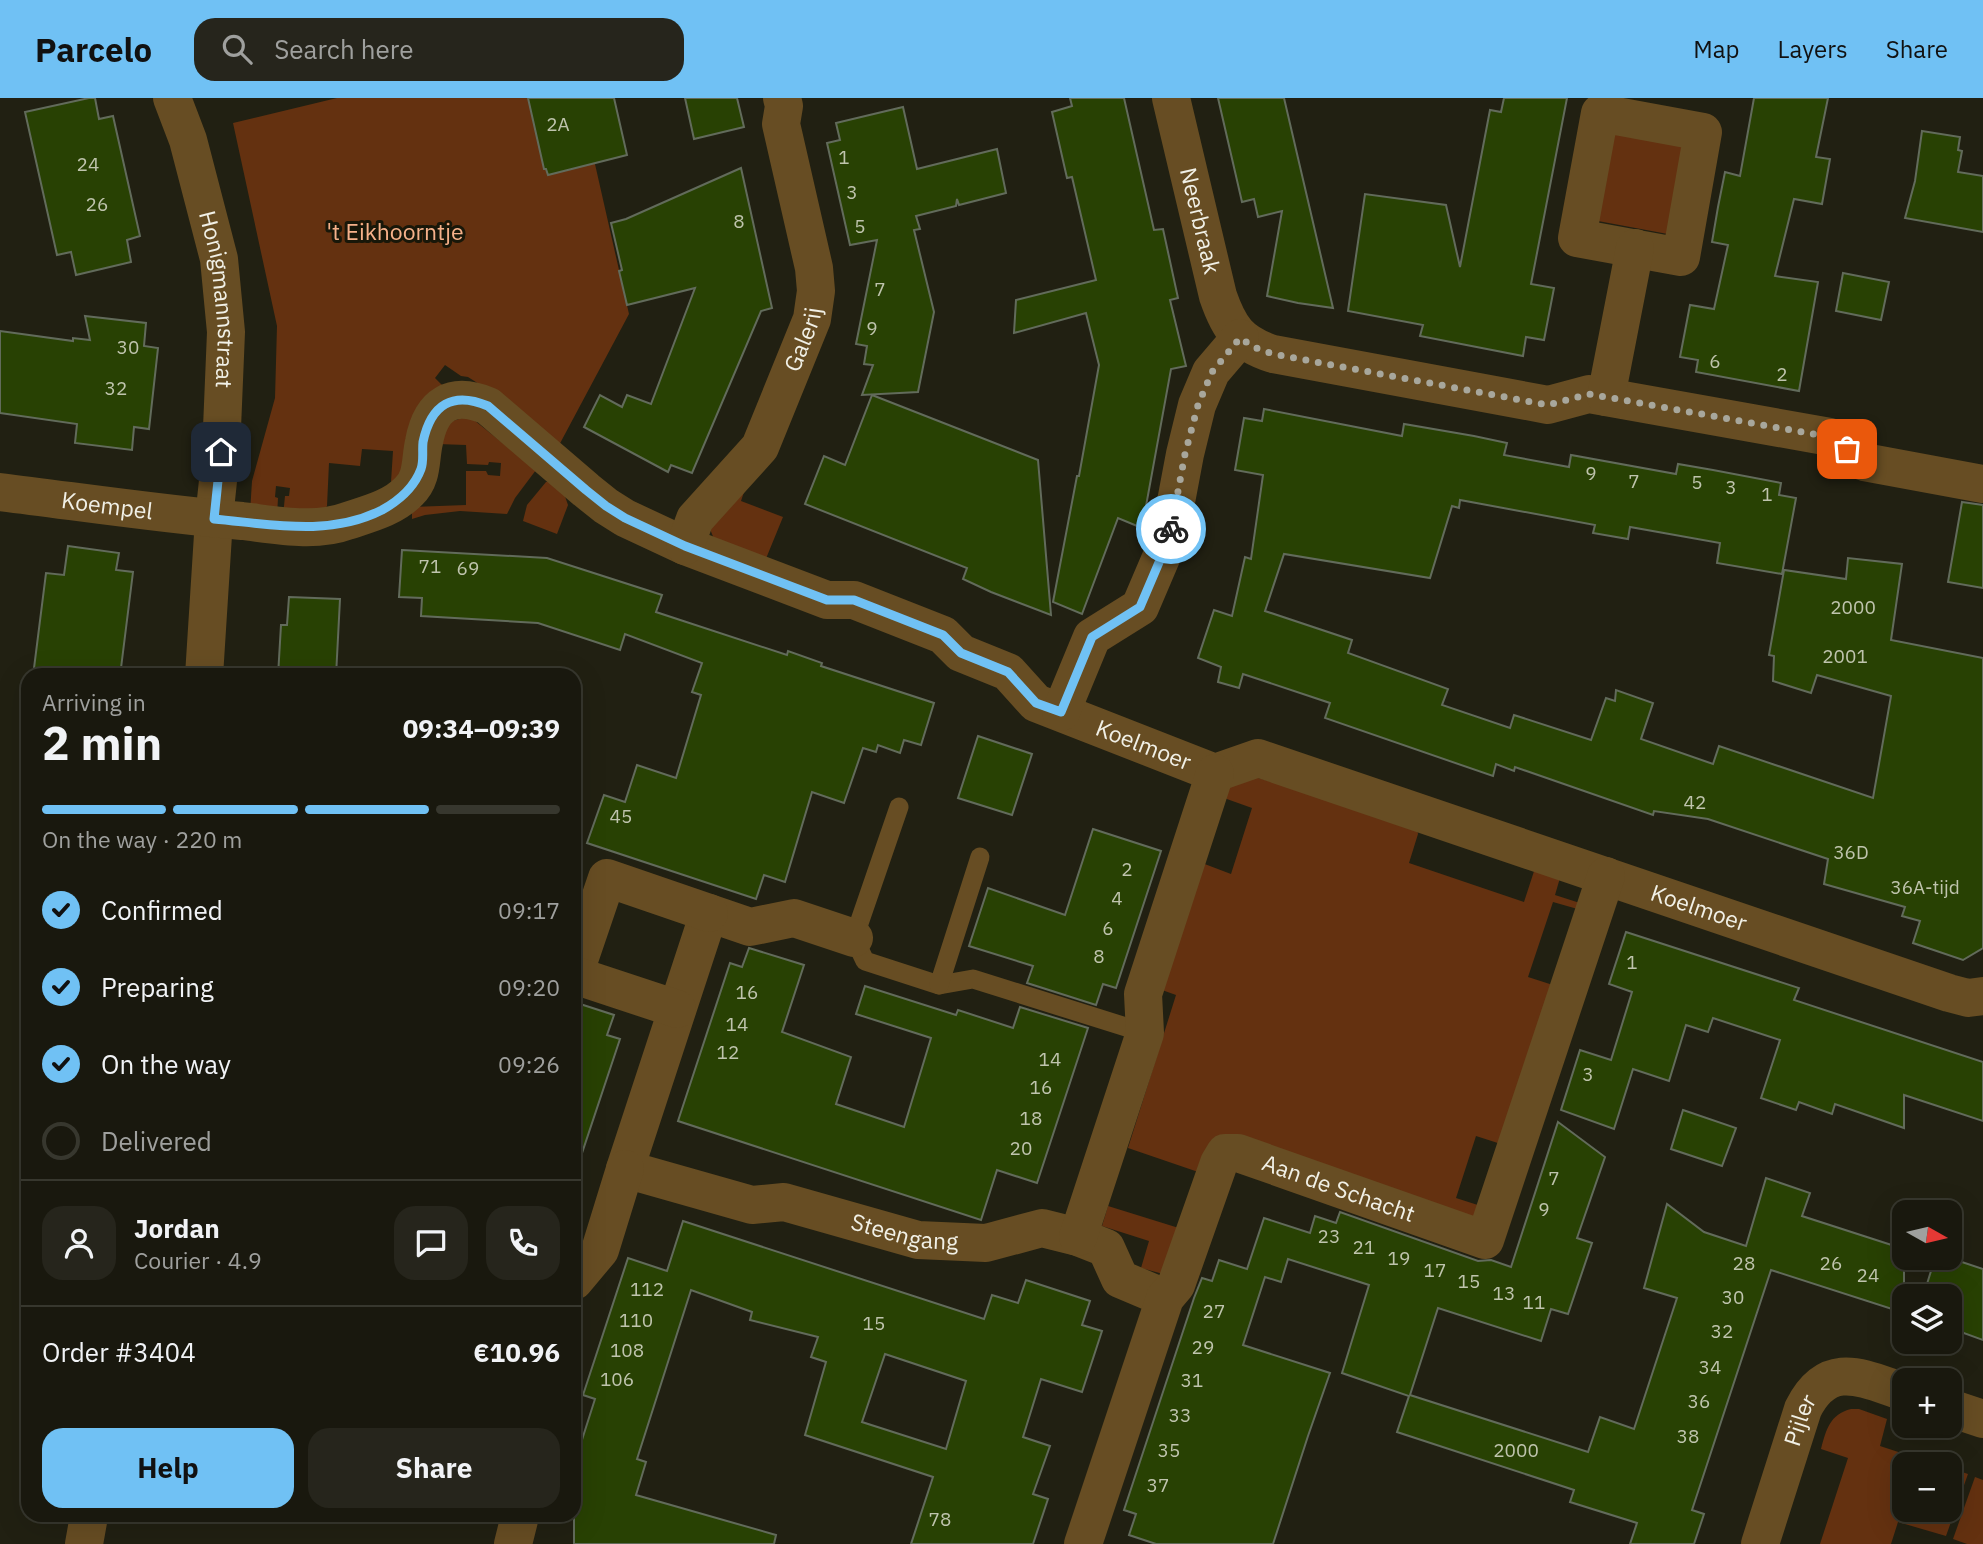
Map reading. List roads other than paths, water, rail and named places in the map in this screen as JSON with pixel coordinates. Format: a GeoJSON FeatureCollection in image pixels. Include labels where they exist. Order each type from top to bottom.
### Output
{"type":"FeatureCollection","features":[{"type":"Feature","properties":{"kind":"street","name":"Honigmannstraat"},"geometry":{"type":"LineString","coordinates":[[172,98],[200,182],[219,259],[226,332],[221,452],[205,668]]}},
{"type":"Feature","properties":{"kind":"street","name":"Neerbraak"},"geometry":{"type":"LineString","coordinates":[[1171,98],[1217,296],[1226,320],[1240,338]]}},
{"type":"Feature","properties":{"kind":"street","name":"Galerij"},"geometry":{"type":"LineString","coordinates":[[685,546],[695,519],[760,447],[812,319],[816,292],[814,268],[781,124],[791,101]]}},
{"type":"Feature","properties":{"kind":"street"},"geometry":{"type":"LineString","coordinates":[[1606,397],[1635,248]]}},
{"type":"Feature","properties":{"kind":"street"},"geometry":{"type":"LineString","coordinates":[[1061,712],[1092,637],[1140,607],[1169,539],[1185,454],[1198,405],[1212,372],[1240,338],[1273,354],[1548,405],[1589,394],[1830,437],[1864,462],[1983,484]]}},
{"type":"Feature","properties":{"kind":"street","name":"Koelmoer"},"geometry":{"type":"LineString","coordinates":[[214,519],[302,527],[336,525],[381,510],[410,491],[422,467],[423,443],[429,424],[437,411],[453,400],[474,400],[488,406],[606,506],[625,518],[685,546],[827,600],[854,600],[943,635],[961,653],[1008,672],[1036,703],[1215,773],[1258,758],[1949,993],[1968,998],[1983,996]]}},
{"type":"Feature","properties":{"kind":"street","name":"Koempel"},"geometry":{"type":"LineString","coordinates":[[0,492],[214,519]]}},
{"type":"Feature","properties":{"kind":"street"},"geometry":{"type":"LineString","coordinates":[[1078,1237],[1145,1033],[1143,994],[1215,773]]}},
{"type":"Feature","properties":{"kind":"street","name":"Aan de Schacht"},"geometry":{"type":"LineString","coordinates":[[1083,1544],[1165,1298],[1176,1285],[1219,1163],[1225,1153],[1238,1153],[1485,1240],[1606,876]]}},
{"type":"Feature","properties":{"kind":"street"},"geometry":{"type":"LineString","coordinates":[[581,954],[607,878],[750,927],[794,918],[854,938]]}},
{"type":"Feature","properties":{"kind":"street"},"geometry":{"type":"LineString","coordinates":[[581,1273],[600,1250],[709,913]]}},
{"type":"Feature","properties":{"kind":"street"},"geometry":{"type":"LineString","coordinates":[[581,977],[677,1009]]}},
{"type":"Feature","properties":{"kind":"street","name":"Steengang"},"geometry":{"type":"LineString","coordinates":[[625,1169],[752,1205],[784,1202],[918,1240],[986,1243],[1042,1228],[1078,1237],[1106,1248],[1120,1279],[1165,1298]]}},
{"type":"Feature","properties":{"kind":"street","name":"Pijler"},"geometry":{"type":"LineString","coordinates":[[1760,1544],[1803,1409],[1810,1395],[1825,1382],[1843,1376],[1862,1378],[1892,1388]]}},
{"type":"Feature","properties":{"kind":"street"},"geometry":{"type":"LineString","coordinates":[[1962,1412],[1983,1419]]}},
{"type":"Feature","properties":{"kind":"street"},"geometry":{"type":"LineString","coordinates":[[84,1544],[88,1522]]}},
{"type":"Feature","properties":{"kind":"street"},"geometry":{"type":"LineString","coordinates":[[513,1544],[518,1522]]}},
{"type":"Feature","properties":{"kind":"lane"},"geometry":{"type":"LineString","coordinates":[[899,807],[854,938],[865,961],[939,985],[973,979],[1145,1033]]}},
{"type":"Feature","properties":{"kind":"lane"},"geometry":{"type":"LineString","coordinates":[[939,985],[980,857]]}},
{"type":"Feature","properties":{"kind":"park label","name":"'t Eikhoorntje"},"geometry":{"type":"Point","coordinates":[395,232]}}]}
